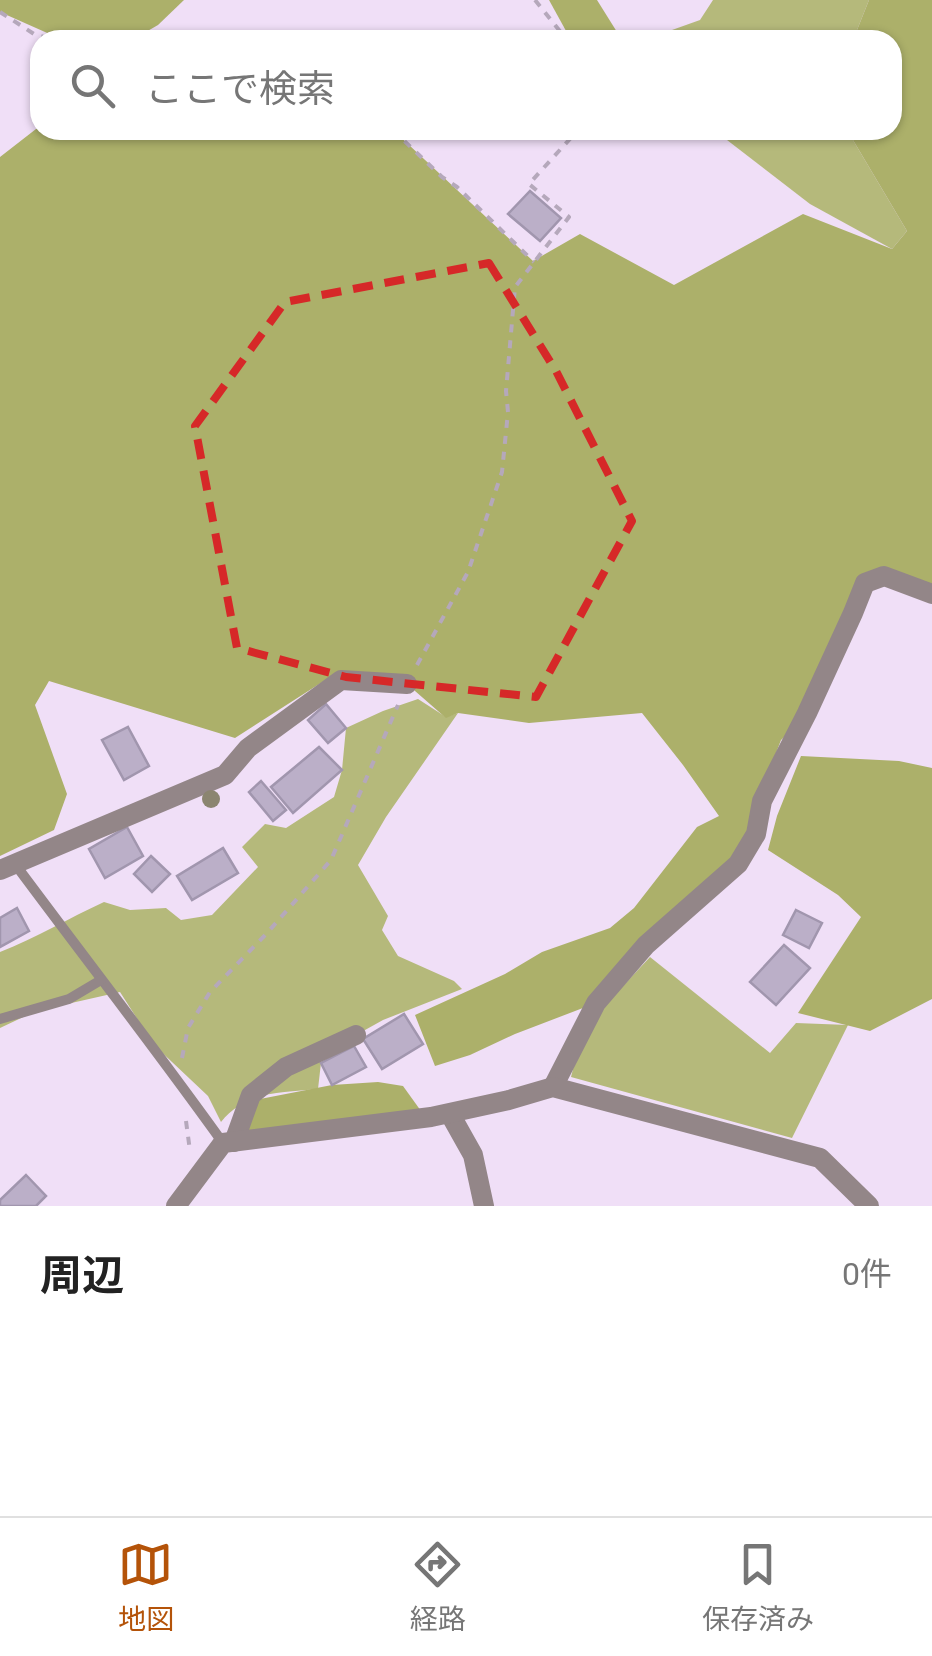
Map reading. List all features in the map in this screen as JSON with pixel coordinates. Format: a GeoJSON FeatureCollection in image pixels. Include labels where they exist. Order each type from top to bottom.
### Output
{"type":"FeatureCollection","features":[{"type":"Feature","properties":{"kind":"street"},"geometry":{"type":"LineString","coordinates":[[553,1087],[596,1003],[646,945],[738,864],[756,834],[762,800],[807,714],[865,583],[884,576],[932,594]]}},
{"type":"Feature","properties":{"kind":"street"},"geometry":{"type":"LineString","coordinates":[[7,867],[225,776],[248,748],[341,680],[407,684]]}},
{"type":"Feature","properties":{"kind":"street"},"geometry":{"type":"LineString","coordinates":[[176,1206],[228,1142],[250,1095],[286,1067],[356,1035]]}},
{"type":"Feature","properties":{"kind":"street"},"geometry":{"type":"LineString","coordinates":[[228,1142],[450,1114],[553,1087],[820,1158],[869,1206]]}},
{"type":"Feature","properties":{"kind":"street"},"geometry":{"type":"LineString","coordinates":[[450,1114],[472,1155],[484,1206]]}},
{"type":"Feature","properties":{"kind":"lane"},"geometry":{"type":"LineString","coordinates":[[7,867],[154,1045],[228,1142]]}},
{"type":"Feature","properties":{"kind":"lane"},"geometry":{"type":"LineString","coordinates":[[0,1019],[69,999],[101,980]]}},
{"type":"Feature","properties":{"kind":"path"},"geometry":{"type":"LineString","coordinates":[[534,0],[560,30]]}},
{"type":"Feature","properties":{"kind":"path"},"geometry":{"type":"LineString","coordinates":[[0,12],[30,31]]}},
{"type":"Feature","properties":{"kind":"path"},"geometry":{"type":"LineString","coordinates":[[403,140],[534,262]]}},
{"type":"Feature","properties":{"kind":"path"},"geometry":{"type":"LineString","coordinates":[[194,1182],[179,1071],[188,1028],[210,992],[331,860],[407,684],[468,572],[502,472],[515,287],[569,217],[529,184],[569,140]]}},
{"type":"Feature","properties":{"kind":"highlighted area"},"geometry":{"type":"Polygon","coordinates":[[[489,263],[556,371],[632,521],[536,697],[346,677],[237,648],[195,426],[285,302],[489,263]]]}},
{"type":"Feature","properties":{"kind":"green space"},"geometry":{"type":"Polygon","coordinates":[[[0,0],[184,0],[149,30],[40,30],[0,12],[0,0]]]}},
{"type":"Feature","properties":{"kind":"green space"},"geometry":{"type":"Polygon","coordinates":[[[549,0],[597,0],[616,30],[566,30],[549,0]]]}},
{"type":"Feature","properties":{"kind":"green space"},"geometry":{"type":"Polygon","coordinates":[[[713,0],[869,0],[857,30],[672,30],[700,20],[713,0]]]}},
{"type":"Feature","properties":{"kind":"green space"},"geometry":{"type":"Polygon","coordinates":[[[869,0],[932,0],[932,594],[865,583],[803,720],[781,740],[753,813],[746,852],[596,1003],[435,1066],[415,1015],[505,974],[542,952],[610,928],[634,908],[697,827],[719,816],[642,713],[529,723],[458,713],[446,718],[407,684],[338,672],[235,738],[49,681],[35,705],[67,794],[54,830],[0,856],[0,157],[30,134],[30,140],[404,140],[533,261],[580,234],[674,285],[803,214],[892,249],[907,231],[853,140],[902,140],[902,30],[857,30],[869,0]]]}},
{"type":"Feature","properties":{"kind":"green space"},"geometry":{"type":"Polygon","coordinates":[[[727,140],[853,140],[907,231],[892,249],[810,204],[727,140]]]}},
{"type":"Feature","properties":{"kind":"green space"},"geometry":{"type":"Polygon","coordinates":[[[418,699],[446,717],[458,713],[358,865],[388,916],[382,930],[398,956],[454,981],[462,989],[383,1020],[322,1054],[318,1089],[253,1099],[221,1122],[208,1096],[154,1045],[120,992],[36,1011],[0,1028],[0,952],[104,902],[130,910],[166,908],[181,920],[212,915],[258,867],[242,847],[265,824],[286,828],[334,797],[342,770],[346,728],[418,699]]]}},
{"type":"Feature","properties":{"kind":"green space"},"geometry":{"type":"Polygon","coordinates":[[[801,756],[899,761],[932,768],[932,999],[870,1031],[798,1013],[861,917],[838,895],[768,850],[801,756]]]}},
{"type":"Feature","properties":{"kind":"green space"},"geometry":{"type":"Polygon","coordinates":[[[650,957],[770,1053],[796,1023],[848,1025],[792,1138],[571,1077],[583,1029],[650,957]]]}},
{"type":"Feature","properties":{"kind":"green space"},"geometry":{"type":"Polygon","coordinates":[[[378,1082],[403,1086],[426,1118],[248,1131],[255,1100],[332,1085],[378,1082]]]}},
{"type":"Feature","properties":{"kind":"building"},"geometry":{"type":"Polygon","coordinates":[[[530,191],[561,218],[540,241],[508,214],[530,191]]]}},
{"type":"Feature","properties":{"kind":"building"},"geometry":{"type":"Polygon","coordinates":[[[326,704],[346,728],[328,743],[308,720],[326,704]]]}},
{"type":"Feature","properties":{"kind":"building"},"geometry":{"type":"Polygon","coordinates":[[[128,727],[149,766],[124,780],[102,740],[128,727]]]}},
{"type":"Feature","properties":{"kind":"building"},"geometry":{"type":"Polygon","coordinates":[[[319,747],[342,770],[293,813],[271,787],[319,747]]]}},
{"type":"Feature","properties":{"kind":"building"},"geometry":{"type":"Polygon","coordinates":[[[261,781],[286,810],[273,821],[249,792],[261,781]]]}},
{"type":"Feature","properties":{"kind":"building"},"geometry":{"type":"Polygon","coordinates":[[[127,827],[143,856],[105,878],[89,849],[127,827]]]}},
{"type":"Feature","properties":{"kind":"building"},"geometry":{"type":"Polygon","coordinates":[[[223,848],[238,873],[192,900],[177,876],[223,848]]]}},
{"type":"Feature","properties":{"kind":"building"},"geometry":{"type":"Polygon","coordinates":[[[151,856],[170,874],[152,892],[134,874],[151,856]]]}},
{"type":"Feature","properties":{"kind":"building"},"geometry":{"type":"Polygon","coordinates":[[[17,908],[29,931],[0,947],[0,918],[17,908]]]}},
{"type":"Feature","properties":{"kind":"building"},"geometry":{"type":"Polygon","coordinates":[[[796,910],[822,923],[809,948],[783,935],[796,910]]]}},
{"type":"Feature","properties":{"kind":"building"},"geometry":{"type":"Polygon","coordinates":[[[784,945],[810,968],[776,1005],[750,982],[784,945]]]}},
{"type":"Feature","properties":{"kind":"building"},"geometry":{"type":"Polygon","coordinates":[[[404,1014],[423,1044],[382,1069],[363,1039],[404,1014]]]}},
{"type":"Feature","properties":{"kind":"building"},"geometry":{"type":"Polygon","coordinates":[[[354,1046],[366,1067],[332,1085],[321,1063],[354,1046]]]}},
{"type":"Feature","properties":{"kind":"building"},"geometry":{"type":"Polygon","coordinates":[[[26,1175],[46,1196],[36,1206],[0,1206],[0,1200],[26,1175]]]}}]}
